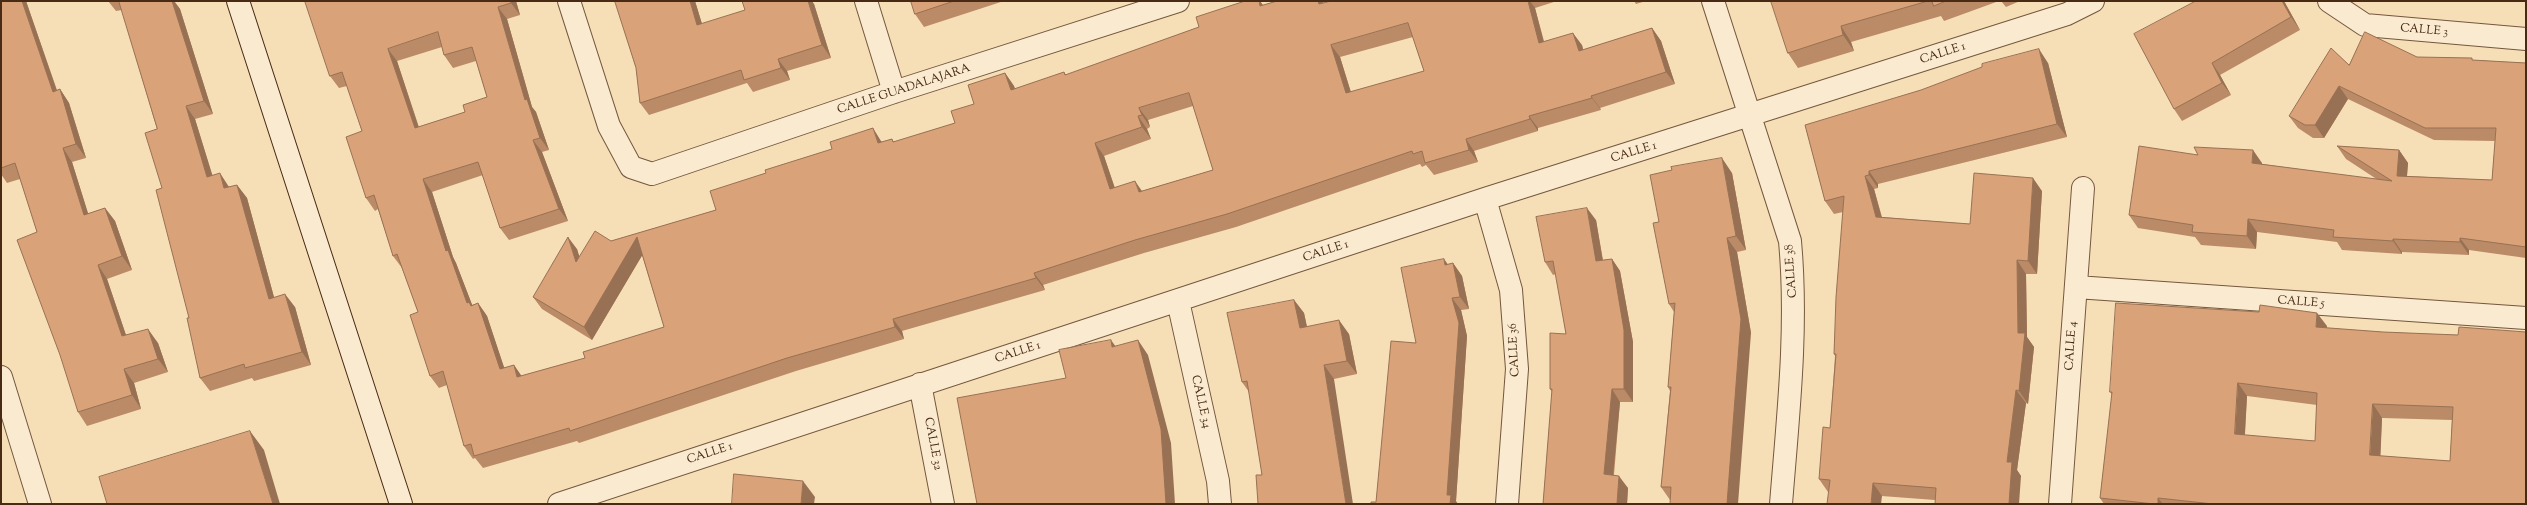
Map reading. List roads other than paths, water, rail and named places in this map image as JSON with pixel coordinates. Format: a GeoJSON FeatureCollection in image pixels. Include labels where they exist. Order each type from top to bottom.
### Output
{"type":"FeatureCollection","features":[{"type":"Feature","properties":{"kind":"street"},"geometry":{"type":"LineString","coordinates":[[238,1],[400,504]]}},
{"type":"Feature","properties":{"kind":"street","name":"CALLE GUADALAJARA"},"geometry":{"type":"LineString","coordinates":[[569,1],[609,126],[630,167],[652,174],[894,92],[1178,1]]}},
{"type":"Feature","properties":{"kind":"street"},"geometry":{"type":"LineString","coordinates":[[866,1],[894,92]]}},
{"type":"Feature","properties":{"kind":"street","name":"CALLE 38"},"geometry":{"type":"LineString","coordinates":[[1713,1],[1790,241],[1794,282],[1794,342],[1781,504]]}},
{"type":"Feature","properties":{"kind":"street","name":"CALLE 1"},"geometry":{"type":"LineString","coordinates":[[558,504],[1485,199],[1751,116],[2067,14],[2094,1]]}},
{"type":"Feature","properties":{"kind":"street","name":"CALLE 3"},"geometry":{"type":"LineString","coordinates":[[2329,1],[2365,25],[2526,39]]}},
{"type":"Feature","properties":{"kind":"street","name":"CALLE 4"},"geometry":{"type":"LineString","coordinates":[[2060,504],[2082,188]]}},
{"type":"Feature","properties":{"kind":"street","name":"CALLE 36"},"geometry":{"type":"LineString","coordinates":[[1485,199],[1511,290],[1517,369],[1507,504]]}},
{"type":"Feature","properties":{"kind":"street","name":"CALLE 5"},"geometry":{"type":"LineString","coordinates":[[2076,287],[2526,318]]}},
{"type":"Feature","properties":{"kind":"street","name":"CALLE 34"},"geometry":{"type":"LineString","coordinates":[[1178,301],[1218,481],[1220,504]]}},
{"type":"Feature","properties":{"kind":"street"},"geometry":{"type":"LineString","coordinates":[[1,377],[40,504]]}},
{"type":"Feature","properties":{"kind":"street","name":"CALLE 32"},"geometry":{"type":"LineString","coordinates":[[920,384],[943,504]]}}]}
